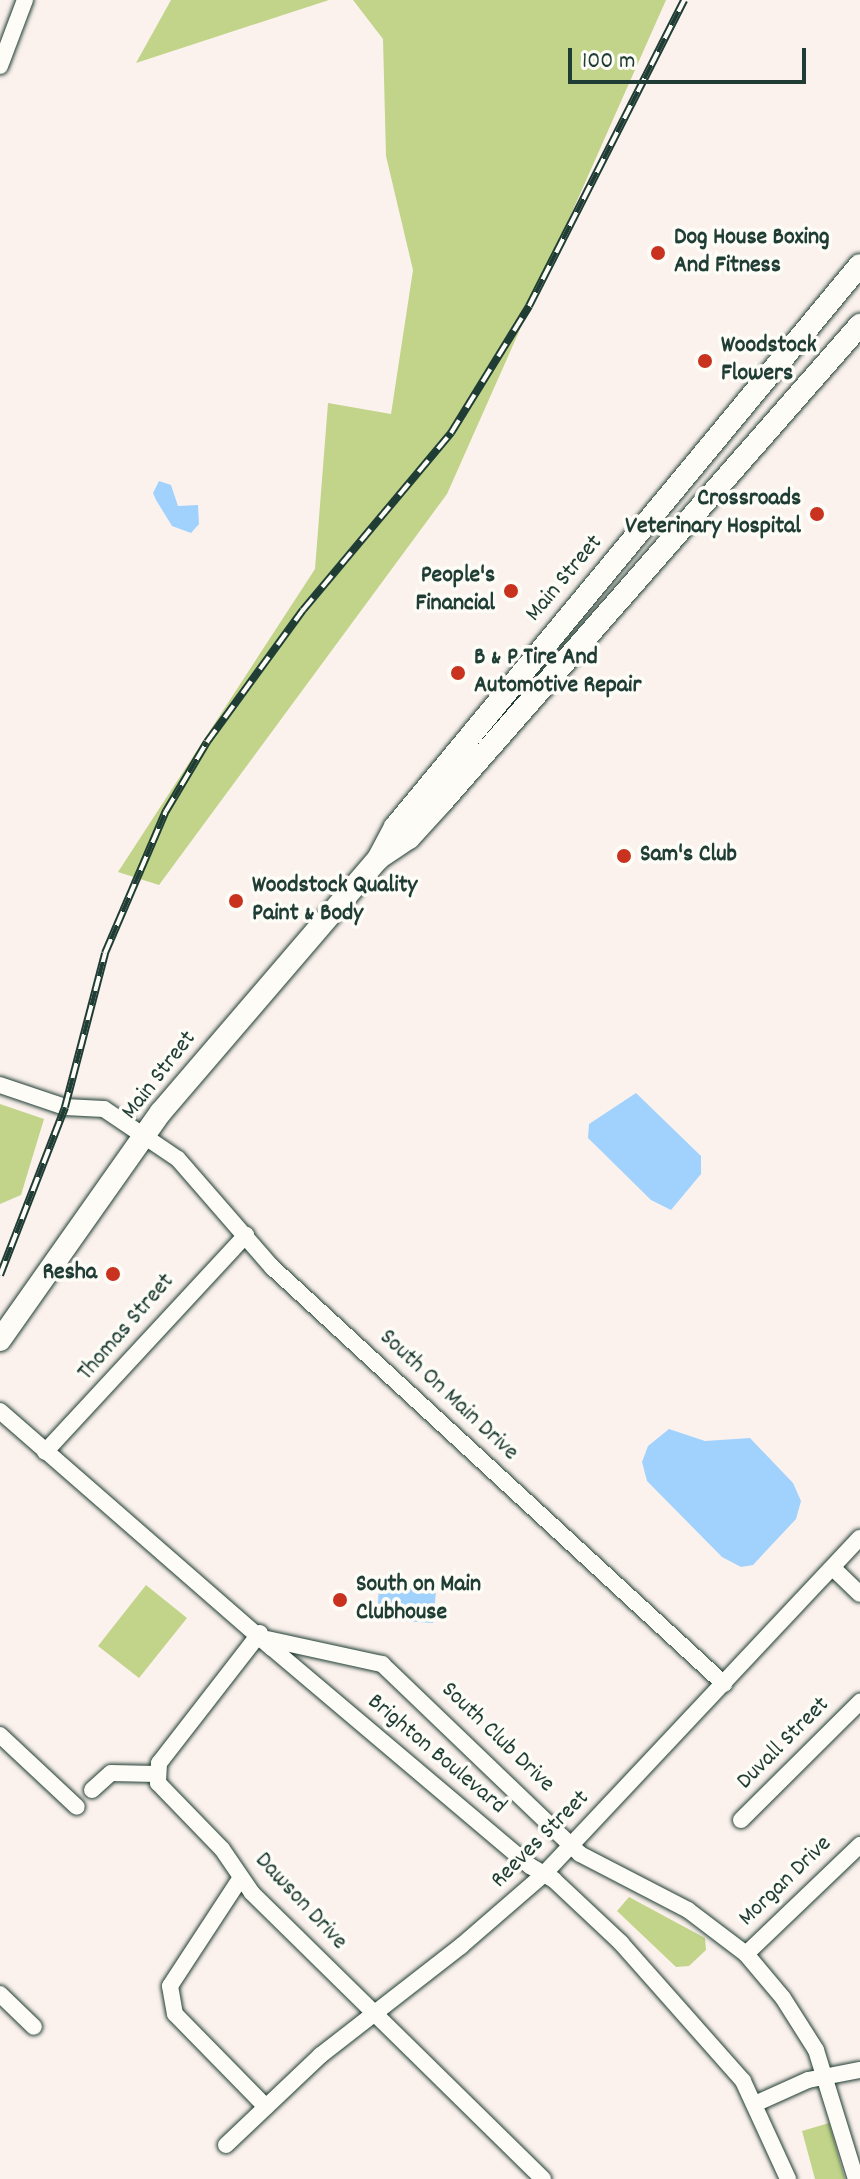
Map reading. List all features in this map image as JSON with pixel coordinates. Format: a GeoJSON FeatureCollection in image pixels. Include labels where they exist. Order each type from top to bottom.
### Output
{"type":"FeatureCollection","features":[{"type":"Feature","properties":{"kind":"main road","name":"Main Street"},"geometry":{"type":"LineString","coordinates":[[0,1340],[147,1135],[378,859],[395,827],[860,265]]}},
{"type":"Feature","properties":{"kind":"main road","name":"Main Street"},"geometry":{"type":"LineString","coordinates":[[378,859],[398,848],[430,815],[860,325]]}},
{"type":"Feature","properties":{"kind":"street"},"geometry":{"type":"LineString","coordinates":[[0,66],[25,0]]}},
{"type":"Feature","properties":{"kind":"street","name":"South On Main Drive"},"geometry":{"type":"LineString","coordinates":[[0,1085],[65,1107],[104,1109],[147,1135],[191,1172],[272,1267],[724,1684]]}},
{"type":"Feature","properties":{"kind":"street","name":"Thomas Street"},"geometry":{"type":"LineString","coordinates":[[45,1452],[246,1235]]}},
{"type":"Feature","properties":{"kind":"street","name":"Brighton Boulevard"},"geometry":{"type":"LineString","coordinates":[[0,1411],[544,1874],[662,1986],[721,2052],[757,2103],[788,2179]]}},
{"type":"Feature","properties":{"kind":"street","name":"Reeves Street"},"geometry":{"type":"LineString","coordinates":[[226,2145],[374,2014],[544,1874],[860,1538]]}},
{"type":"Feature","properties":{"kind":"street"},"geometry":{"type":"LineString","coordinates":[[833,1568],[860,1594]]}},
{"type":"Feature","properties":{"kind":"street"},"geometry":{"type":"LineString","coordinates":[[92,1790],[120,1771],[156,1774],[159,1763],[263,1636]]}},
{"type":"Feature","properties":{"kind":"street","name":"South Club Drive"},"geometry":{"type":"LineString","coordinates":[[263,1636],[382,1664],[594,1865],[701,1918],[746,1954],[798,2019],[828,2078],[856,2179]]}},
{"type":"Feature","properties":{"kind":"street","name":"Duvall Street"},"geometry":{"type":"LineString","coordinates":[[741,1820],[860,1702]]}},
{"type":"Feature","properties":{"kind":"street"},"geometry":{"type":"LineString","coordinates":[[0,1735],[77,1807]]}},
{"type":"Feature","properties":{"kind":"street","name":"Dawson Drive"},"geometry":{"type":"LineString","coordinates":[[156,1774],[164,1792],[222,1849],[240,1879],[543,2179]]}},
{"type":"Feature","properties":{"kind":"street","name":"Morgan Drive"},"geometry":{"type":"LineString","coordinates":[[746,1954],[860,1845]]}},
{"type":"Feature","properties":{"kind":"street"},"geometry":{"type":"LineString","coordinates":[[240,1879],[170,1986],[175,2014],[266,2107]]}},
{"type":"Feature","properties":{"kind":"street"},"geometry":{"type":"LineString","coordinates":[[0,1994],[34,2027]]}},
{"type":"Feature","properties":{"kind":"street"},"geometry":{"type":"LineString","coordinates":[[757,2103],[808,2080],[860,2070]]}},
{"type":"Feature","properties":{"kind":"green space"},"geometry":{"type":"Polygon","coordinates":[[[171,0],[329,0],[136,63],[171,0]]]}},
{"type":"Feature","properties":{"kind":"green space"},"geometry":{"type":"Polygon","coordinates":[[[353,0],[666,0],[447,494],[159,885],[118,872],[315,569],[328,403],[391,414],[413,270],[386,156],[383,39],[353,0]]]}},
{"type":"Feature","properties":{"kind":"green space"},"geometry":{"type":"Polygon","coordinates":[[[0,1104],[44,1119],[21,1195],[0,1204],[0,1104]]]}},
{"type":"Feature","properties":{"kind":"green space"},"geometry":{"type":"Polygon","coordinates":[[[146,1585],[187,1618],[139,1678],[98,1646],[146,1585]]]}},
{"type":"Feature","properties":{"kind":"green space"},"geometry":{"type":"Polygon","coordinates":[[[629,1897],[705,1938],[706,1950],[689,1966],[676,1967],[617,1911],[629,1897]]]}},
{"type":"Feature","properties":{"kind":"green space"},"geometry":{"type":"Polygon","coordinates":[[[829,2123],[845,2179],[815,2179],[802,2131],[829,2123]]]}},
{"type":"Feature","properties":{"kind":"water"},"geometry":{"type":"Polygon","coordinates":[[[159,481],[171,485],[178,506],[198,505],[199,524],[191,533],[172,526],[156,500],[153,493],[159,481]]]}},
{"type":"Feature","properties":{"kind":"water"},"geometry":{"type":"Polygon","coordinates":[[[636,1093],[701,1156],[701,1174],[671,1210],[651,1200],[588,1138],[589,1124],[636,1093]]]}},
{"type":"Feature","properties":{"kind":"water"},"geometry":{"type":"Polygon","coordinates":[[[669,1429],[705,1441],[750,1438],[793,1483],[801,1501],[796,1519],[753,1565],[741,1567],[722,1557],[647,1481],[642,1462],[648,1446],[669,1429]]]}},
{"type":"Feature","properties":{"kind":"water"},"geometry":{"type":"Polygon","coordinates":[[[379,1585],[436,1591],[433,1623],[377,1619],[379,1585]]]}},
{"type":"Feature","properties":{"kind":"railway"},"geometry":{"type":"LineString","coordinates":[[0,1275],[65,1107],[105,953],[166,811],[207,742],[303,610],[451,433],[529,306],[684,0]]}},
{"type":"Feature","properties":{"kind":"place","name":"Dog House Boxing And Fitness"},"geometry":{"type":"Point","coordinates":[658,253]}},
{"type":"Feature","properties":{"kind":"place","name":"Woodstock Flowers"},"geometry":{"type":"Point","coordinates":[705,361]}},
{"type":"Feature","properties":{"kind":"place","name":"Crossroads Veterinary Hospital"},"geometry":{"type":"Point","coordinates":[817,514]}},
{"type":"Feature","properties":{"kind":"place","name":"People's Financial"},"geometry":{"type":"Point","coordinates":[511,591]}},
{"type":"Feature","properties":{"kind":"place","name":"B & P Tire And Automotive Repair"},"geometry":{"type":"Point","coordinates":[458,673]}},
{"type":"Feature","properties":{"kind":"place","name":"Sam's Club"},"geometry":{"type":"Point","coordinates":[624,856]}},
{"type":"Feature","properties":{"kind":"place","name":"Woodstock Quality Paint & Body"},"geometry":{"type":"Point","coordinates":[236,901]}},
{"type":"Feature","properties":{"kind":"place","name":"Resha"},"geometry":{"type":"Point","coordinates":[113,1274]}},
{"type":"Feature","properties":{"kind":"place","name":"South on Main Clubhouse"},"geometry":{"type":"Point","coordinates":[340,1600]}}]}
